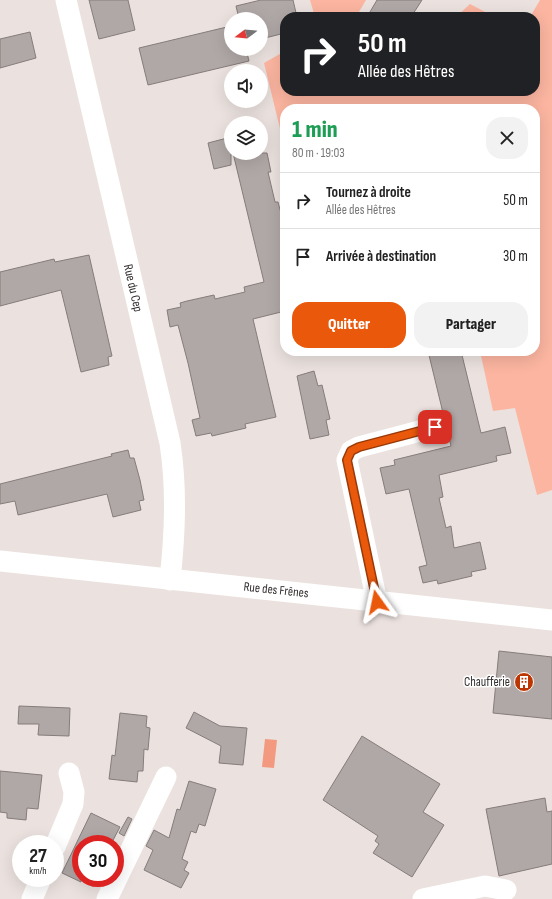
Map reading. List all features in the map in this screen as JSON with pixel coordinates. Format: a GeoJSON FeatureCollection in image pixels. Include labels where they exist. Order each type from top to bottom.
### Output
{"type":"FeatureCollection","features":[{"type":"Feature","properties":{"kind":"street","name":"Rue du Cep"},"geometry":{"type":"LineString","coordinates":[[66,0],[170,443],[174,472],[175,502],[170,580]]}},
{"type":"Feature","properties":{"kind":"street"},"geometry":{"type":"LineString","coordinates":[[377,602],[347,460],[351,451],[359,447],[435,427]]}},
{"type":"Feature","properties":{"kind":"street","name":"Rue des Frênes"},"geometry":{"type":"LineString","coordinates":[[0,561],[552,620]]}},
{"type":"Feature","properties":{"kind":"street"},"geometry":{"type":"LineString","coordinates":[[60,835],[73,804],[74,792],[69,773]]}},
{"type":"Feature","properties":{"kind":"street"},"geometry":{"type":"LineString","coordinates":[[107,899],[166,777]]}},
{"type":"Feature","properties":{"kind":"street"},"geometry":{"type":"LineString","coordinates":[[424,899],[484,886],[506,890]]}},
{"type":"Feature","properties":{"kind":"street"},"geometry":{"type":"LineString","coordinates":[[32,899],[37,887]]}},
{"type":"Feature","properties":{"kind":"shaded area"},"geometry":{"type":"Polygon","coordinates":[[[310,0],[366,0],[359,12],[314,12],[310,0]]]}},
{"type":"Feature","properties":{"kind":"shaded area"},"geometry":{"type":"Polygon","coordinates":[[[540,0],[552,0],[552,490],[537,495],[515,408],[493,411],[481,356],[540,356],[540,104],[280,104],[280,129],[268,79],[268,64],[264,63],[280,54],[280,96],[540,96],[540,12],[533,12],[540,0]]]}},
{"type":"Feature","properties":{"kind":"shaded area"},"geometry":{"type":"Polygon","coordinates":[[[470,4],[485,12],[461,12],[470,4]]]}},
{"type":"Feature","properties":{"kind":"shaded area"},"geometry":{"type":"Polygon","coordinates":[[[265,739],[277,740],[274,768],[262,767],[265,739]]]}},
{"type":"Feature","properties":{"kind":"building"},"geometry":{"type":"Polygon","coordinates":[[[89,0],[128,0],[135,30],[99,39],[89,0]]]}},
{"type":"Feature","properties":{"kind":"building"},"geometry":{"type":"Polygon","coordinates":[[[261,0],[293,0],[296,12],[280,12],[280,34],[268,37],[268,12],[237,12],[236,6],[261,0]]]}},
{"type":"Feature","properties":{"kind":"building"},"geometry":{"type":"Polygon","coordinates":[[[377,0],[422,0],[414,12],[370,12],[377,0]]]}},
{"type":"Feature","properties":{"kind":"building"},"geometry":{"type":"Polygon","coordinates":[[[224,28],[224,56],[248,56],[249,61],[236,64],[224,64],[224,67],[148,85],[139,48],[224,28]]]}},
{"type":"Feature","properties":{"kind":"building"},"geometry":{"type":"Polygon","coordinates":[[[30,32],[36,58],[0,68],[0,39],[30,32]]]}},
{"type":"Feature","properties":{"kind":"building"},"geometry":{"type":"Polygon","coordinates":[[[224,139],[224,160],[231,160],[231,165],[214,169],[208,143],[224,139]]]}},
{"type":"Feature","properties":{"kind":"building"},"geometry":{"type":"Polygon","coordinates":[[[268,158],[271,172],[268,172],[275,202],[278,202],[280,209],[280,312],[253,319],[276,417],[245,424],[246,428],[212,436],[211,433],[196,436],[192,420],[200,418],[188,363],[178,325],[170,327],[167,310],[181,307],[180,303],[187,301],[214,295],[215,299],[245,292],[244,287],[264,282],[235,160],[268,160],[268,158]]]}},
{"type":"Feature","properties":{"kind":"building"},"geometry":{"type":"Polygon","coordinates":[[[89,255],[112,356],[108,357],[109,365],[81,372],[61,290],[0,306],[0,272],[54,259],[55,262],[89,255]]]}},
{"type":"Feature","properties":{"kind":"building"},"geometry":{"type":"Polygon","coordinates":[[[429,356],[462,356],[481,433],[505,427],[511,453],[496,456],[497,461],[439,475],[443,497],[439,498],[446,528],[451,526],[454,548],[480,542],[486,569],[471,572],[472,576],[438,584],[437,580],[423,583],[419,567],[427,565],[409,489],[386,494],[380,468],[395,465],[394,460],[451,446],[429,356]]]}},
{"type":"Feature","properties":{"kind":"building"},"geometry":{"type":"Polygon","coordinates":[[[314,371],[318,386],[322,385],[330,419],[326,420],[329,435],[310,439],[297,376],[314,371]]]}},
{"type":"Feature","properties":{"kind":"building"},"geometry":{"type":"Polygon","coordinates":[[[128,450],[130,458],[134,458],[140,480],[144,500],[139,501],[141,510],[113,517],[107,494],[18,515],[15,501],[0,504],[0,484],[112,456],[111,454],[128,450]]]}},
{"type":"Feature","properties":{"kind":"building","name":"Chaufferie"},"geometry":{"type":"Polygon","coordinates":[[[499,651],[552,657],[552,719],[493,713],[499,651]]]}},
{"type":"Feature","properties":{"kind":"building"},"geometry":{"type":"Polygon","coordinates":[[[19,706],[70,708],[69,736],[38,735],[39,724],[18,724],[19,706]]]}},
{"type":"Feature","properties":{"kind":"building"},"geometry":{"type":"Polygon","coordinates":[[[194,712],[220,726],[247,728],[243,765],[219,763],[221,746],[186,728],[194,712]]]}},
{"type":"Feature","properties":{"kind":"building"},"geometry":{"type":"Polygon","coordinates":[[[120,713],[147,716],[146,727],[150,728],[148,750],[144,749],[143,771],[138,771],[137,782],[109,779],[112,755],[115,756],[120,713]]]}},
{"type":"Feature","properties":{"kind":"building"},"geometry":{"type":"Polygon","coordinates":[[[362,736],[440,784],[423,812],[444,825],[412,877],[373,853],[379,844],[375,841],[378,836],[323,800],[362,736]]]}},
{"type":"Feature","properties":{"kind":"building"},"geometry":{"type":"Polygon","coordinates":[[[0,771],[42,775],[38,809],[27,808],[26,820],[7,818],[7,813],[0,812],[0,771]]]}},
{"type":"Feature","properties":{"kind":"building"},"geometry":{"type":"Polygon","coordinates":[[[189,781],[216,789],[205,826],[199,824],[196,833],[191,831],[182,859],[188,862],[184,870],[189,873],[181,888],[144,870],[153,850],[146,846],[154,830],[169,838],[177,809],[180,810],[189,781]]]}},
{"type":"Feature","properties":{"kind":"building"},"geometry":{"type":"Polygon","coordinates":[[[545,798],[547,812],[552,811],[552,864],[499,876],[486,809],[545,798]]]}},
{"type":"Feature","properties":{"kind":"building"},"geometry":{"type":"Polygon","coordinates":[[[91,813],[120,827],[116,835],[80,835],[91,813]]]}},
{"type":"Feature","properties":{"kind":"building"},"geometry":{"type":"Polygon","coordinates":[[[128,817],[132,819],[124,836],[119,833],[128,817]]]}},
{"type":"Feature","properties":{"kind":"building"},"geometry":{"type":"Polygon","coordinates":[[[72,852],[72,878],[64,874],[64,869],[72,852]]]}},
{"type":"Feature","properties":{"kind":"place","name":"Chaufferie"},"geometry":{"type":"Point","coordinates":[524,682]}},
{"type":"Feature","properties":{"kind":"route"},"geometry":{"type":"LineString","coordinates":[[377,602],[347,460],[351,451],[359,447],[435,427]]}}]}
